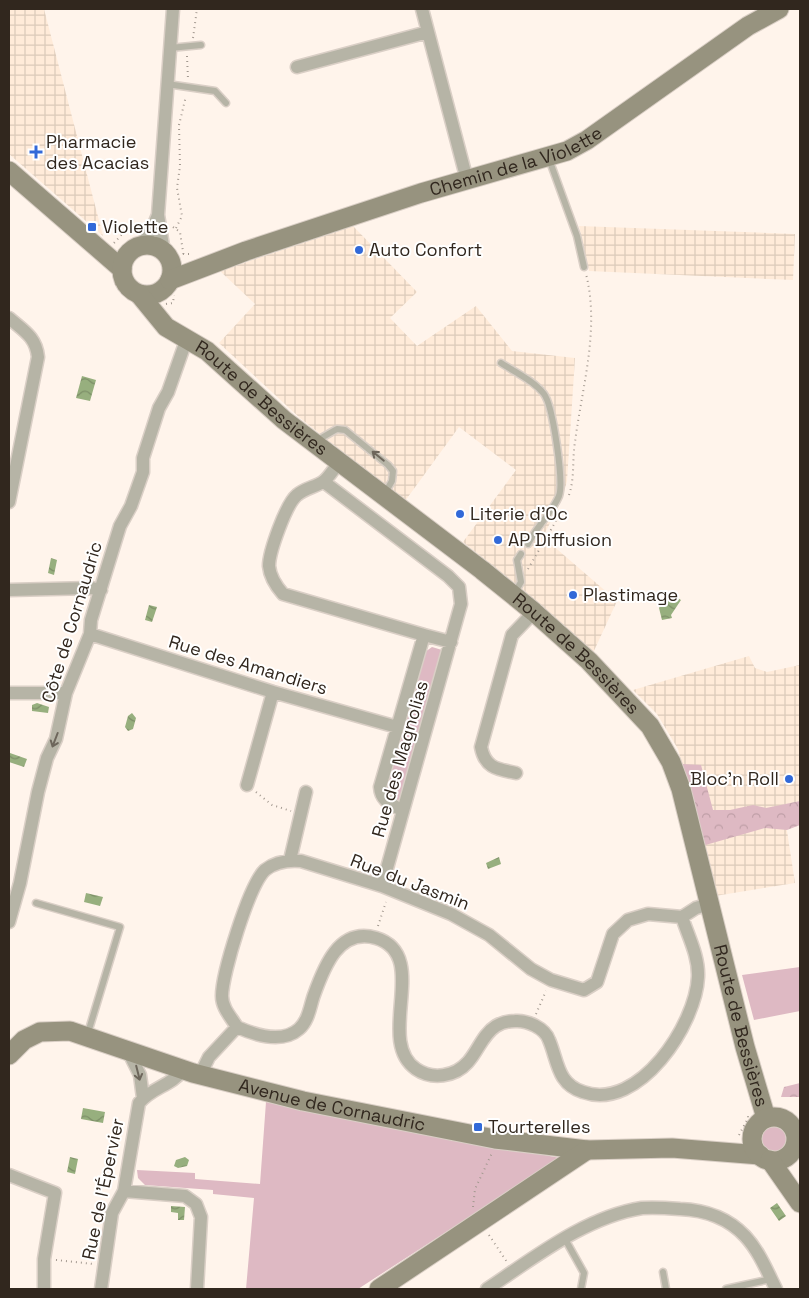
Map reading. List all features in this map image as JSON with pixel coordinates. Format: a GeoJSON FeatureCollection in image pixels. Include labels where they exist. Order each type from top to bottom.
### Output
{"type":"FeatureCollection","features":[{"type":"Feature","properties":{"kind":"street"},"geometry":{"type":"LineString","coordinates":[[173,9],[158,215],[166,253],[172,267],[166,304],[168,319],[180,335]]}},
{"type":"Feature","properties":{"kind":"street"},"geometry":{"type":"LineString","coordinates":[[422,9],[467,180]]}},
{"type":"Feature","properties":{"kind":"street","name":"Chemin de la Violette"},"geometry":{"type":"LineString","coordinates":[[168,283],[225,259],[354,219],[421,192],[549,158],[587,140],[748,26],[779,9]]}},
{"type":"Feature","properties":{"kind":"street"},"geometry":{"type":"LineString","coordinates":[[297,67],[428,32]]}},
{"type":"Feature","properties":{"kind":"street"},"geometry":{"type":"LineString","coordinates":[[9,171],[122,269]]}},
{"type":"Feature","properties":{"kind":"street"},"geometry":{"type":"LineString","coordinates":[[158,215],[153,227],[137,248],[125,258],[122,269],[126,283],[139,294],[156,293],[168,283]]}},
{"type":"Feature","properties":{"kind":"street"},"geometry":{"type":"LineString","coordinates":[[93,244],[137,248],[150,246],[166,253]]}},
{"type":"Feature","properties":{"kind":"street","name":"Chemin de la Violette"},"geometry":{"type":"LineString","coordinates":[[166,253],[184,259],[225,259]]}},
{"type":"Feature","properties":{"kind":"street","name":"Route de Bessières"},"geometry":{"type":"LineString","coordinates":[[139,294],[160,322],[207,351],[246,388],[339,463],[383,496],[517,589],[534,612],[610,682],[650,726],[671,762],[681,789],[745,1047],[766,1118]]}},
{"type":"Feature","properties":{"kind":"street"},"geometry":{"type":"LineString","coordinates":[[9,318],[37,345],[38,357],[13,448],[9,502]]}},
{"type":"Feature","properties":{"kind":"street","name":"Côte de Cornaudric"},"geometry":{"type":"LineString","coordinates":[[9,922],[20,883],[38,792],[47,758],[56,739],[66,693],[90,634],[91,620],[120,526],[132,506],[143,472],[143,458],[159,408],[168,392],[180,335]]}},
{"type":"Feature","properties":{"kind":"street"},"geometry":{"type":"LineString","coordinates":[[339,463],[324,482],[309,486],[296,495],[289,504],[269,567],[274,583],[282,594],[451,642]]}},
{"type":"Feature","properties":{"kind":"street","name":"Rue des Magnolias"},"geometry":{"type":"LineString","coordinates":[[324,482],[460,587],[462,604],[404,811],[386,888]]}},
{"type":"Feature","properties":{"kind":"street"},"geometry":{"type":"LineString","coordinates":[[9,590],[92,588],[101,590]]}},
{"type":"Feature","properties":{"kind":"street"},"geometry":{"type":"LineString","coordinates":[[516,773],[496,769],[483,758],[480,747],[512,635],[534,612]]}},
{"type":"Feature","properties":{"kind":"street","name":"Rue des Amandiers"},"geometry":{"type":"LineString","coordinates":[[90,634],[273,692],[396,727]]}},
{"type":"Feature","properties":{"kind":"street"},"geometry":{"type":"LineString","coordinates":[[404,811],[385,801],[381,795],[380,787],[424,635]]}},
{"type":"Feature","properties":{"kind":"street"},"geometry":{"type":"LineString","coordinates":[[246,785],[273,692]]}},
{"type":"Feature","properties":{"kind":"street"},"geometry":{"type":"LineString","coordinates":[[9,693],[66,693]]}},
{"type":"Feature","properties":{"kind":"street"},"geometry":{"type":"LineString","coordinates":[[306,792],[290,860],[272,865],[264,871],[256,882],[242,916],[224,980],[222,996],[224,1006],[237,1027],[255,1035],[271,1037],[286,1035],[299,1029],[308,1017],[328,961],[342,943],[357,937],[375,938],[386,942],[394,950],[402,967],[399,1044],[406,1061],[416,1070],[428,1075],[441,1076],[457,1071],[468,1063],[494,1027],[519,1020],[532,1023],[549,1038],[560,1074],[569,1084],[582,1092],[593,1095],[628,1088],[641,1080],[659,1063],[688,1015],[698,977],[695,956],[682,917],[696,908],[709,904]]}},
{"type":"Feature","properties":{"kind":"street","name":"Rue du Jasmin"},"geometry":{"type":"LineString","coordinates":[[290,860],[386,888],[451,914],[489,934],[531,969],[551,980],[584,990],[597,982],[613,934],[628,920],[648,914],[682,917]]}},
{"type":"Feature","properties":{"kind":"street"},"geometry":{"type":"LineString","coordinates":[[143,1098],[154,1090],[192,1072],[237,1027]]}},
{"type":"Feature","properties":{"kind":"street","name":"Avenue de Cornaudric"},"geometry":{"type":"LineString","coordinates":[[9,1055],[24,1040],[40,1032],[70,1031],[192,1072],[303,1101],[495,1139],[587,1150],[672,1148],[751,1152],[765,1158]]}},
{"type":"Feature","properties":{"kind":"street","name":"Rue de l'Épervier"},"geometry":{"type":"LineString","coordinates":[[101,1289],[112,1213],[124,1190],[139,1103],[143,1098],[140,1075],[128,1051]]}},
{"type":"Feature","properties":{"kind":"street"},"geometry":{"type":"LineString","coordinates":[[800,1185],[792,1168],[796,1125],[782,1118],[766,1118],[746,1135],[800,1203]]}},
{"type":"Feature","properties":{"kind":"street","name":"Avenue de Cornaudric"},"geometry":{"type":"LineString","coordinates":[[672,1148],[737,1140],[746,1135]]}},
{"type":"Feature","properties":{"kind":"street"},"geometry":{"type":"LineString","coordinates":[[765,1158],[784,1158],[795,1147]]}},
{"type":"Feature","properties":{"kind":"street"},"geometry":{"type":"LineString","coordinates":[[378,1289],[587,1150]]}},
{"type":"Feature","properties":{"kind":"street"},"geometry":{"type":"LineString","coordinates":[[9,1175],[55,1193],[44,1259],[44,1289]]}},
{"type":"Feature","properties":{"kind":"street"},"geometry":{"type":"LineString","coordinates":[[124,1190],[185,1196],[196,1204],[201,1216],[197,1289]]}},
{"type":"Feature","properties":{"kind":"street"},"geometry":{"type":"LineString","coordinates":[[487,1289],[590,1224],[642,1208],[680,1208],[706,1212],[720,1217],[745,1236],[755,1249],[773,1284]]}},
{"type":"Feature","properties":{"kind":"lane"},"geometry":{"type":"LineString","coordinates":[[170,48],[201,45]]}},
{"type":"Feature","properties":{"kind":"lane"},"geometry":{"type":"LineString","coordinates":[[167,84],[215,91],[226,103]]}},
{"type":"Feature","properties":{"kind":"lane"},"geometry":{"type":"LineString","coordinates":[[549,158],[577,236],[584,267]]}},
{"type":"Feature","properties":{"kind":"lane"},"geometry":{"type":"LineString","coordinates":[[501,363],[540,389],[550,405],[560,478],[559,495],[528,544]]}},
{"type":"Feature","properties":{"kind":"lane"},"geometry":{"type":"LineString","coordinates":[[314,443],[320,436],[336,429],[345,430],[393,471],[392,481],[383,496]]}},
{"type":"Feature","properties":{"kind":"lane"},"geometry":{"type":"LineString","coordinates":[[517,589],[517,560],[522,554]]}},
{"type":"Feature","properties":{"kind":"lane"},"geometry":{"type":"LineString","coordinates":[[36,903],[120,926],[87,1036]]}},
{"type":"Feature","properties":{"kind":"lane"},"geometry":{"type":"LineString","coordinates":[[565,1239],[584,1273],[581,1289]]}},
{"type":"Feature","properties":{"kind":"lane"},"geometry":{"type":"LineString","coordinates":[[664,1272],[666,1289]]}},
{"type":"Feature","properties":{"kind":"lane"},"geometry":{"type":"LineString","coordinates":[[726,1289],[773,1284]]}},
{"type":"Feature","properties":{"kind":"path"},"geometry":{"type":"LineString","coordinates":[[176,228],[182,216],[177,188],[180,166],[179,125],[187,87],[187,58],[196,30],[197,9]]}},
{"type":"Feature","properties":{"kind":"path"},"geometry":{"type":"LineString","coordinates":[[568,500],[574,480],[574,444],[590,342],[591,320],[584,267]]}},
{"type":"Feature","properties":{"kind":"path"},"geometry":{"type":"LineString","coordinates":[[517,589],[558,516]]}},
{"type":"Feature","properties":{"kind":"path"},"geometry":{"type":"LineString","coordinates":[[246,785],[272,806],[300,813]]}},
{"type":"Feature","properties":{"kind":"path"},"geometry":{"type":"LineString","coordinates":[[375,938],[386,888]]}},
{"type":"Feature","properties":{"kind":"path"},"geometry":{"type":"LineString","coordinates":[[532,1023],[551,980]]}},
{"type":"Feature","properties":{"kind":"path"},"geometry":{"type":"LineString","coordinates":[[746,1135],[748,1112]]}},
{"type":"Feature","properties":{"kind":"path"},"geometry":{"type":"LineString","coordinates":[[44,1259],[103,1266]]}},
{"type":"Feature","properties":{"kind":"shaded area"},"geometry":{"type":"Polygon","coordinates":[[[9,9],[44,9],[103,236],[9,154],[9,9]]]}},
{"type":"Feature","properties":{"kind":"shaded area"},"geometry":{"type":"Polygon","coordinates":[[[353,226],[417,292],[390,318],[417,346],[476,306],[512,351],[575,358],[567,481],[562,499],[543,537],[617,601],[593,653],[526,592],[463,542],[516,470],[459,427],[405,501],[300,418],[219,343],[255,304],[220,271],[353,226]]]}},
{"type":"Feature","properties":{"kind":"shaded area"},"geometry":{"type":"Polygon","coordinates":[[[579,226],[795,234],[793,280],[589,271],[579,226]]]}},
{"type":"Feature","properties":{"kind":"shaded area"},"geometry":{"type":"Polygon","coordinates":[[[749,656],[755,668],[767,672],[800,665],[800,801],[783,805],[795,883],[715,896],[678,749],[657,714],[633,690],[749,656]]]}},
{"type":"Feature","properties":{"kind":"green space"},"geometry":{"type":"Polygon","coordinates":[[[432,647],[442,650],[405,795],[399,801],[388,798],[385,792],[425,652],[432,647]]]}},
{"type":"Feature","properties":{"kind":"green space"},"geometry":{"type":"Polygon","coordinates":[[[682,764],[701,765],[713,810],[730,810],[753,805],[766,808],[800,801],[800,825],[787,830],[765,828],[702,846],[682,764]]]}},
{"type":"Feature","properties":{"kind":"green space"},"geometry":{"type":"Polygon","coordinates":[[[800,967],[800,1011],[754,1020],[742,975],[800,967]]]}},
{"type":"Feature","properties":{"kind":"green space"},"geometry":{"type":"Polygon","coordinates":[[[800,1083],[800,1097],[781,1097],[784,1087],[800,1083]]]}},
{"type":"Feature","properties":{"kind":"green space"},"geometry":{"type":"Polygon","coordinates":[[[266,1102],[560,1158],[358,1289],[246,1289],[254,1198],[213,1194],[213,1190],[145,1185],[138,1178],[137,1170],[195,1173],[195,1179],[260,1184],[266,1102]]]}},
{"type":"Feature","properties":{"kind":"green space"},"geometry":{"type":"Polygon","coordinates":[[[773,1126],[782,1130],[786,1139],[782,1148],[773,1152],[764,1148],[760,1139],[764,1130],[773,1126]]]}},
{"type":"Feature","properties":{"kind":"water"},"geometry":{"type":"Polygon","coordinates":[[[82,376],[96,380],[90,401],[76,398],[82,376]]]}},
{"type":"Feature","properties":{"kind":"water"},"geometry":{"type":"Polygon","coordinates":[[[51,558],[57,560],[54,575],[48,573],[51,558]]]}},
{"type":"Feature","properties":{"kind":"water"},"geometry":{"type":"Polygon","coordinates":[[[670,593],[681,600],[671,615],[672,618],[662,620],[659,608],[670,593]]]}},
{"type":"Feature","properties":{"kind":"water"},"geometry":{"type":"Polygon","coordinates":[[[149,605],[157,607],[152,622],[145,620],[149,605]]]}},
{"type":"Feature","properties":{"kind":"water"},"geometry":{"type":"Polygon","coordinates":[[[37,703],[49,707],[48,713],[32,711],[32,705],[37,703]]]}},
{"type":"Feature","properties":{"kind":"water"},"geometry":{"type":"Polygon","coordinates":[[[132,713],[136,718],[133,729],[128,731],[125,727],[128,716],[132,713]]]}},
{"type":"Feature","properties":{"kind":"water"},"geometry":{"type":"Polygon","coordinates":[[[10,753],[27,759],[24,767],[9,762],[10,753]]]}},
{"type":"Feature","properties":{"kind":"water"},"geometry":{"type":"Polygon","coordinates":[[[499,857],[501,864],[488,869],[486,863],[499,857]]]}},
{"type":"Feature","properties":{"kind":"water"},"geometry":{"type":"Polygon","coordinates":[[[86,893],[103,897],[100,906],[84,902],[86,893]]]}},
{"type":"Feature","properties":{"kind":"water"},"geometry":{"type":"Polygon","coordinates":[[[83,1108],[105,1112],[103,1123],[81,1119],[83,1108]]]}},
{"type":"Feature","properties":{"kind":"water"},"geometry":{"type":"Polygon","coordinates":[[[70,1157],[78,1159],[75,1174],[67,1172],[70,1157]]]}},
{"type":"Feature","properties":{"kind":"water"},"geometry":{"type":"Polygon","coordinates":[[[185,1157],[189,1160],[187,1166],[178,1168],[174,1166],[176,1160],[185,1157]]]}},
{"type":"Feature","properties":{"kind":"water"},"geometry":{"type":"Polygon","coordinates":[[[777,1203],[786,1216],[779,1221],[770,1208],[777,1203]]]}},
{"type":"Feature","properties":{"kind":"water"},"geometry":{"type":"Polygon","coordinates":[[[171,1206],[185,1207],[184,1220],[178,1220],[178,1213],[171,1212],[171,1206]]]}},
{"type":"Feature","properties":{"kind":"place","name":"Pharmacie des Acacias"},"geometry":{"type":"Point","coordinates":[36,152]}},
{"type":"Feature","properties":{"kind":"place","name":"Violette"},"geometry":{"type":"Point","coordinates":[92,227]}},
{"type":"Feature","properties":{"kind":"place","name":"Auto Confort"},"geometry":{"type":"Point","coordinates":[359,250]}},
{"type":"Feature","properties":{"kind":"place","name":"Literie d'Oc"},"geometry":{"type":"Point","coordinates":[460,514]}},
{"type":"Feature","properties":{"kind":"place","name":"AP Diffusion"},"geometry":{"type":"Point","coordinates":[498,540]}},
{"type":"Feature","properties":{"kind":"place","name":"Plastimage"},"geometry":{"type":"Point","coordinates":[573,595]}},
{"type":"Feature","properties":{"kind":"place","name":"Bloc'n Roll"},"geometry":{"type":"Point","coordinates":[789,779]}},
{"type":"Feature","properties":{"kind":"place","name":"Tourterelles"},"geometry":{"type":"Point","coordinates":[478,1127]}}]}
